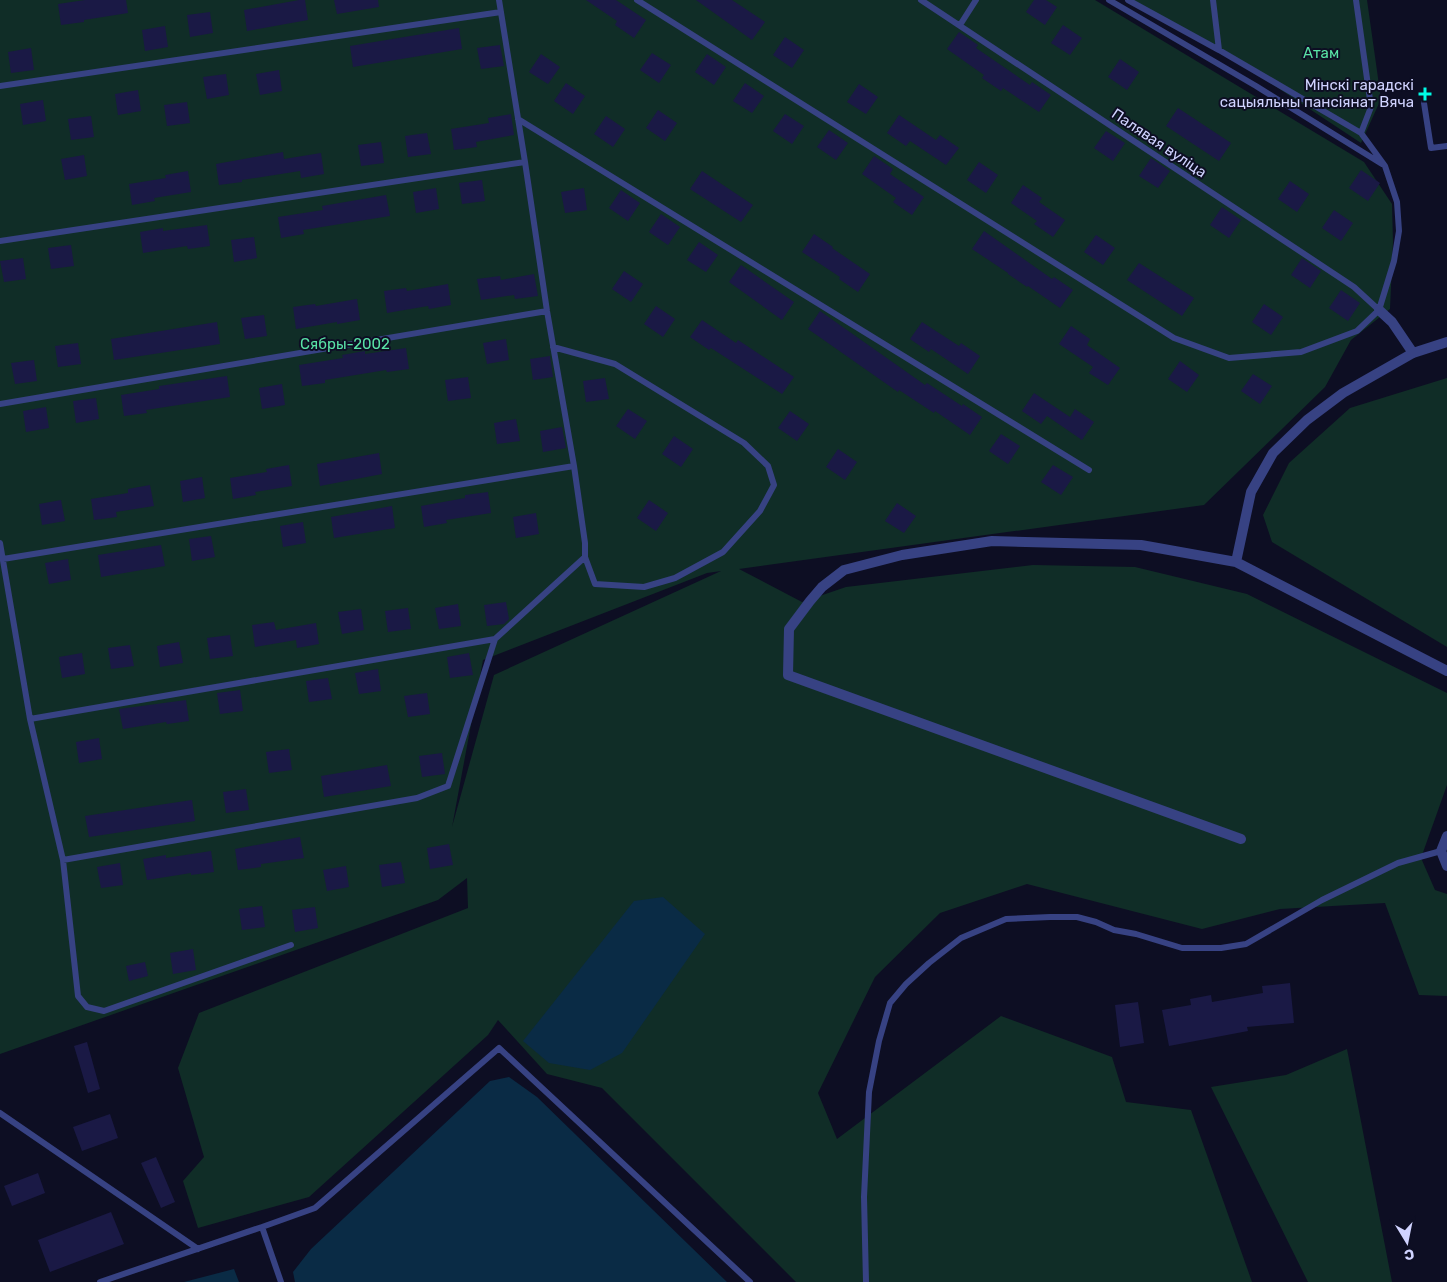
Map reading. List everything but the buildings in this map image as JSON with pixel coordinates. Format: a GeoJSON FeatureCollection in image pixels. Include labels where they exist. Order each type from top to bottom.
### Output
{"type":"FeatureCollection","features":[{"type":"Feature","properties":{"kind":"street"},"geometry":{"type":"LineString","coordinates":[[1380,310],[1392,322],[1413,354]]}},
{"type":"Feature","properties":{"kind":"street"},"geometry":{"type":"LineString","coordinates":[[1236,562],[1251,492],[1273,453],[1308,420],[1343,393],[1413,354],[1447,342]]}},
{"type":"Feature","properties":{"kind":"street"},"geometry":{"type":"LineString","coordinates":[[1241,839],[788,675],[789,629],[822,587],[844,570],[902,555],[992,541],[1141,545],[1236,562],[1447,671]]}},
{"type":"Feature","properties":{"kind":"street"},"geometry":{"type":"LineString","coordinates":[[1447,836],[1441,851],[1447,866]]}},
{"type":"Feature","properties":{"kind":"lane"},"geometry":{"type":"LineString","coordinates":[[499,0],[547,311],[553,347],[574,466],[585,544],[585,557],[596,584],[644,587],[675,578],[723,552],[760,510],[774,485],[768,466],[744,442],[615,364],[553,347]]}},
{"type":"Feature","properties":{"kind":"lane"},"geometry":{"type":"LineString","coordinates":[[637,0],[1174,338],[1228,358],[1301,352],[1357,331],[1380,310],[1394,261],[1399,231],[1397,202],[1385,166],[1361,133],[1219,50],[1128,0]]}},
{"type":"Feature","properties":{"kind":"lane","name":"Палявая вуліца"},"geometry":{"type":"LineString","coordinates":[[921,0],[1354,287],[1380,310]]}},
{"type":"Feature","properties":{"kind":"lane"},"geometry":{"type":"LineString","coordinates":[[960,25],[976,0]]}},
{"type":"Feature","properties":{"kind":"lane"},"geometry":{"type":"LineString","coordinates":[[1109,0],[1256,86],[1385,166]]}},
{"type":"Feature","properties":{"kind":"lane"},"geometry":{"type":"LineString","coordinates":[[1213,0],[1219,50]]}},
{"type":"Feature","properties":{"kind":"lane"},"geometry":{"type":"LineString","coordinates":[[1356,0],[1372,106],[1361,133]]}},
{"type":"Feature","properties":{"kind":"lane"},"geometry":{"type":"LineString","coordinates":[[0,86],[501,12]]}},
{"type":"Feature","properties":{"kind":"lane"},"geometry":{"type":"LineString","coordinates":[[1424,103],[1431,148],[1447,146]]}},
{"type":"Feature","properties":{"kind":"lane"},"geometry":{"type":"LineString","coordinates":[[518,119],[1089,470]]}},
{"type":"Feature","properties":{"kind":"lane"},"geometry":{"type":"LineString","coordinates":[[0,241],[525,162]]}},
{"type":"Feature","properties":{"kind":"lane"},"geometry":{"type":"LineString","coordinates":[[0,404],[547,311]]}},
{"type":"Feature","properties":{"kind":"lane"},"geometry":{"type":"LineString","coordinates":[[3,559],[574,466]]}},
{"type":"Feature","properties":{"kind":"lane"},"geometry":{"type":"LineString","coordinates":[[0,543],[30,718],[62,860],[78,996],[87,1006],[104,1011],[291,945]]}},
{"type":"Feature","properties":{"kind":"lane"},"geometry":{"type":"LineString","coordinates":[[62,860],[417,798],[448,786],[496,639],[585,557]]}},
{"type":"Feature","properties":{"kind":"lane"},"geometry":{"type":"LineString","coordinates":[[30,718],[496,639]]}},
{"type":"Feature","properties":{"kind":"lane"},"geometry":{"type":"LineString","coordinates":[[866,1282],[864,1197],[869,1092],[879,1041],[890,1003],[906,984],[929,962],[962,938],[1006,919],[1077,918],[1182,948],[1221,948],[1246,944],[1318,902],[1398,863],[1441,851]]}},
{"type":"Feature","properties":{"kind":"lane"},"geometry":{"type":"LineString","coordinates":[[100,1282],[315,1208],[499,1048],[750,1282]]}},
{"type":"Feature","properties":{"kind":"lane"},"geometry":{"type":"LineString","coordinates":[[0,1113],[198,1249]]}},
{"type":"Feature","properties":{"kind":"lane"},"geometry":{"type":"LineString","coordinates":[[262,1227],[281,1282]]}},
{"type":"Feature","properties":{"kind":"green space","name":"Сябры-2002"},"geometry":{"type":"Polygon","coordinates":[[[0,0],[1095,0],[1364,162],[1392,204],[1393,242],[1390,309],[1351,340],[1325,387],[1204,505],[739,569],[802,602],[846,587],[1033,565],[1135,567],[1247,594],[1447,693],[1447,785],[1421,858],[1435,890],[1447,894],[1447,996],[1419,995],[1385,903],[1280,909],[1202,929],[1027,884],[940,913],[875,977],[818,1093],[837,1139],[1001,1016],[1112,1057],[1126,1102],[1191,1110],[1252,1282],[796,1282],[602,1088],[547,1074],[498,1020],[488,1035],[309,1197],[198,1228],[183,1181],[204,1157],[178,1068],[199,1013],[468,908],[467,878],[438,900],[0,1054],[0,0]],[[721,571],[707,573],[483,660],[452,827],[494,675],[721,571]]]}},
{"type":"Feature","properties":{"kind":"green space","name":"Атам"},"geometry":{"type":"Polygon","coordinates":[[[1128,0],[1367,0],[1381,99],[1361,143],[1231,57],[1128,0]]]}},
{"type":"Feature","properties":{"kind":"green space"},"geometry":{"type":"Polygon","coordinates":[[[1447,378],[1447,647],[1272,542],[1263,515],[1289,463],[1350,408],[1447,378]]]}},
{"type":"Feature","properties":{"kind":"green space"},"geometry":{"type":"Polygon","coordinates":[[[1347,1049],[1392,1282],[1308,1282],[1211,1087],[1286,1075],[1347,1049]]]}},
{"type":"Feature","properties":{"kind":"water"},"geometry":{"type":"Polygon","coordinates":[[[663,897],[705,934],[622,1053],[590,1070],[549,1063],[523,1041],[634,901],[663,897]]]}},
{"type":"Feature","properties":{"kind":"water"},"geometry":{"type":"Polygon","coordinates":[[[509,1077],[537,1097],[727,1282],[295,1282],[293,1272],[311,1249],[490,1081],[509,1077]]]}},
{"type":"Feature","properties":{"kind":"water"},"geometry":{"type":"Polygon","coordinates":[[[234,1269],[239,1282],[184,1282],[234,1269]]]}},
{"type":"Feature","properties":{"kind":"place","name":"Мінскі гарадскі сацыяльны пансіянат Вяча"},"geometry":{"type":"Point","coordinates":[1425,94]}}]}
